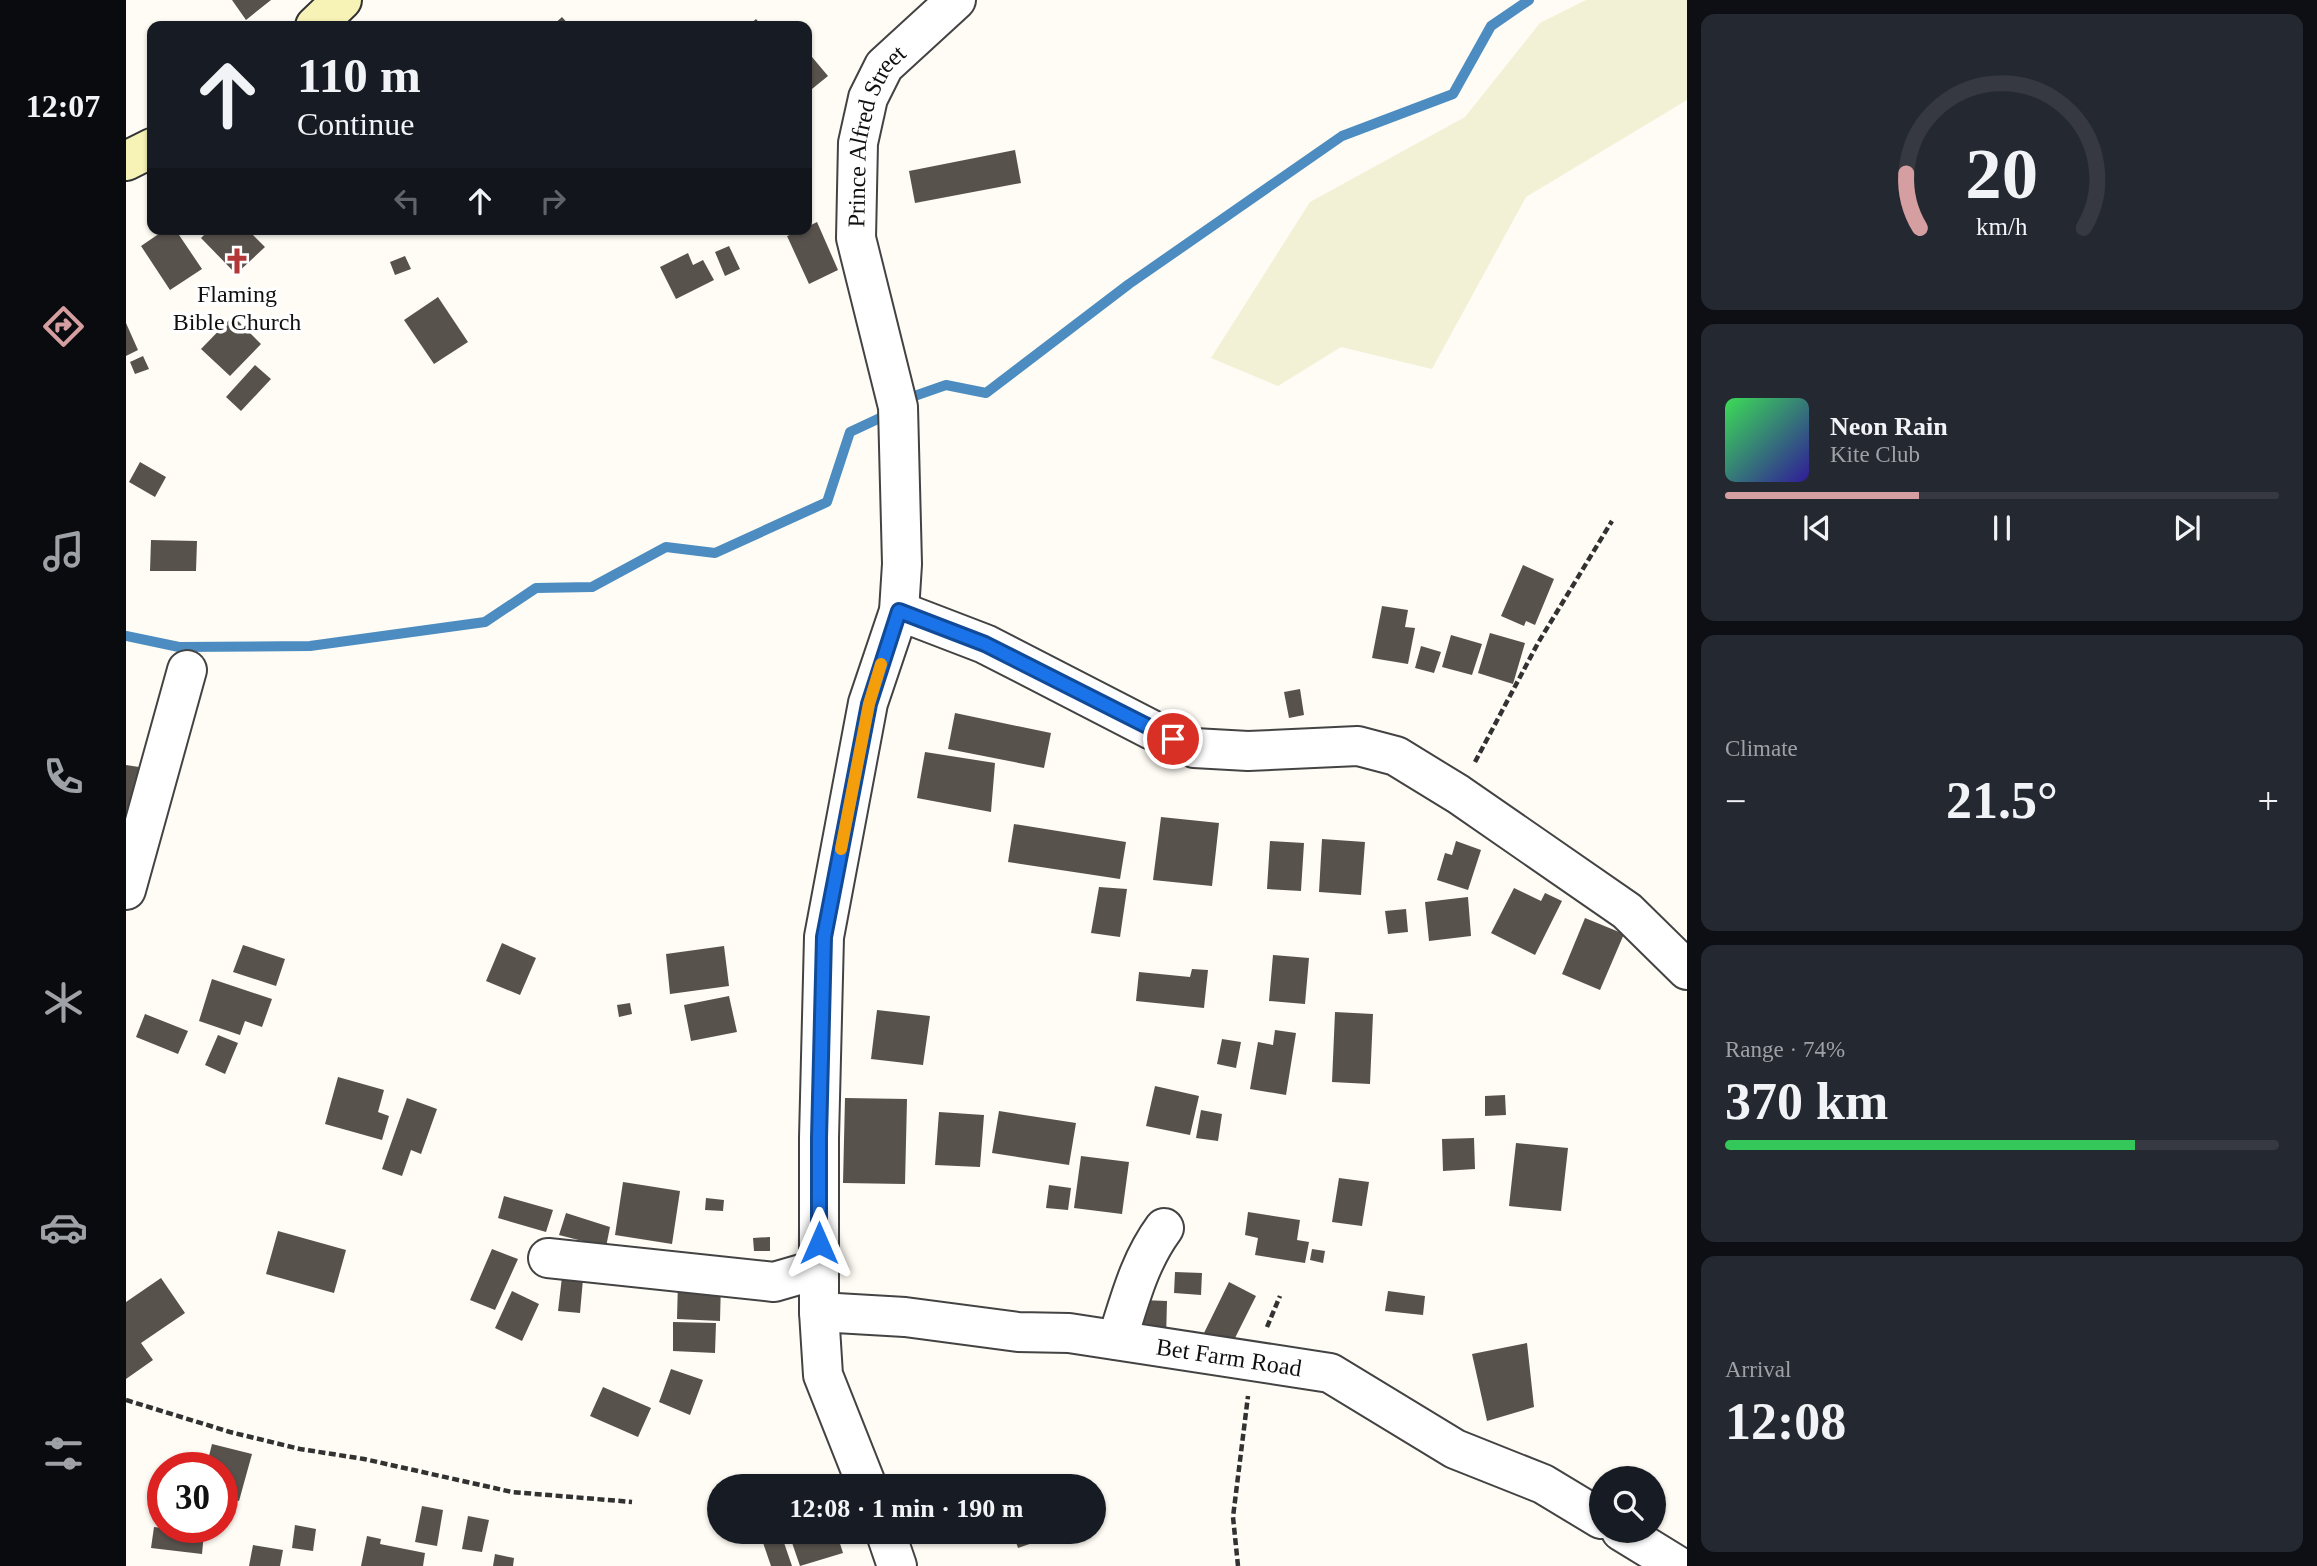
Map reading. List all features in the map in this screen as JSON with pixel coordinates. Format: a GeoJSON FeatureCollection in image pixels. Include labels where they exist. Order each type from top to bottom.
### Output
{"type":"FeatureCollection","features":[{"type":"Feature","properties":{"kind":"street"},"geometry":{"type":"LineString","coordinates":[[319,21],[342,0]]}},
{"type":"Feature","properties":{"kind":"street","name":"Prince Alfred Street"},"geometry":{"type":"LineString","coordinates":[[862,1474],[823,1375],[819,1312],[819,1138],[824,937],[869,704],[899,611],[902,564],[895,394],[856,238],[858,143],[868,98],[884,66],[956,0]]}},
{"type":"Feature","properties":{"kind":"street"},"geometry":{"type":"LineString","coordinates":[[126,161],[147,150]]}},
{"type":"Feature","properties":{"kind":"street"},"geometry":{"type":"LineString","coordinates":[[899,611],[985,644],[1152,730],[1194,748],[1248,751],[1358,746],[1396,756],[1458,794],[1627,911],[1687,971]]}},
{"type":"Feature","properties":{"kind":"street"},"geometry":{"type":"LineString","coordinates":[[126,890],[187,670]]}},
{"type":"Feature","properties":{"kind":"street"},"geometry":{"type":"LineString","coordinates":[[1117,1340],[1139,1269],[1164,1228]]}},
{"type":"Feature","properties":{"kind":"street"},"geometry":{"type":"LineString","coordinates":[[548,1258],[774,1282],[819,1269]]}},
{"type":"Feature","properties":{"kind":"street","name":"Bet Farm Road"},"geometry":{"type":"LineString","coordinates":[[819,1312],[905,1317],[1018,1332],[1069,1333],[1330,1373],[1455,1449],[1543,1483],[1589,1512]]}},
{"type":"Feature","properties":{"kind":"street"},"geometry":{"type":"LineString","coordinates":[[1641,1543],[1678,1566]]}},
{"type":"Feature","properties":{"kind":"street"},"geometry":{"type":"LineString","coordinates":[[889,1544],[897,1566]]}},
{"type":"Feature","properties":{"kind":"path"},"geometry":{"type":"LineString","coordinates":[[1458,794],[1538,643],[1612,521]]}},
{"type":"Feature","properties":{"kind":"path"},"geometry":{"type":"LineString","coordinates":[[1238,1566],[1233,1517],[1253,1360],[1280,1296]]}},
{"type":"Feature","properties":{"kind":"path"},"geometry":{"type":"LineString","coordinates":[[126,1400],[230,1432],[300,1449],[364,1459],[512,1492],[632,1502]]}},
{"type":"Feature","properties":{"kind":"green space"},"geometry":{"type":"Polygon","coordinates":[[[1586,0],[1687,0],[1687,100],[1526,197],[1432,369],[1341,347],[1278,386],[1211,358],[1310,202],[1465,117],[1540,23],[1586,0]]]}},
{"type":"Feature","properties":{"kind":"building"},"geometry":{"type":"Polygon","coordinates":[[[232,0],[271,0],[246,20],[232,0]]]}},
{"type":"Feature","properties":{"kind":"building"},"geometry":{"type":"Polygon","coordinates":[[[812,57],[828,76],[812,89],[812,57]]]}},
{"type":"Feature","properties":{"kind":"building"},"geometry":{"type":"Polygon","coordinates":[[[1015,150],[1021,183],[915,203],[909,171],[1015,150]]]}},
{"type":"Feature","properties":{"kind":"building"},"geometry":{"type":"Polygon","coordinates":[[[817,222],[838,270],[809,284],[787,236],[812,235],[812,224],[817,222]]]}},
{"type":"Feature","properties":{"kind":"building"},"geometry":{"type":"Polygon","coordinates":[[[157,235],[179,235],[202,269],[170,290],[141,246],[157,235]]]}},
{"type":"Feature","properties":{"kind":"building","name":"Flaming Bible Church"},"geometry":{"type":"Polygon","coordinates":[[[204,235],[253,235],[265,247],[236,274],[201,238],[204,235]]]}},
{"type":"Feature","properties":{"kind":"building"},"geometry":{"type":"Polygon","coordinates":[[[729,246],[740,269],[725,276],[715,252],[729,246]]]}},
{"type":"Feature","properties":{"kind":"building"},"geometry":{"type":"Polygon","coordinates":[[[688,253],[693,265],[703,260],[714,280],[676,299],[660,267],[688,253]]]}},
{"type":"Feature","properties":{"kind":"building"},"geometry":{"type":"Polygon","coordinates":[[[405,256],[411,269],[395,275],[390,262],[405,256]]]}},
{"type":"Feature","properties":{"kind":"building"},"geometry":{"type":"Polygon","coordinates":[[[438,297],[468,342],[434,364],[404,320],[438,297]]]}},
{"type":"Feature","properties":{"kind":"building"},"geometry":{"type":"Polygon","coordinates":[[[233,316],[261,344],[230,376],[201,349],[233,316]]]}},
{"type":"Feature","properties":{"kind":"building"},"geometry":{"type":"Polygon","coordinates":[[[126,323],[138,350],[126,356],[126,323]]]}},
{"type":"Feature","properties":{"kind":"building"},"geometry":{"type":"Polygon","coordinates":[[[143,356],[149,369],[135,374],[130,362],[143,356]]]}},
{"type":"Feature","properties":{"kind":"building"},"geometry":{"type":"Polygon","coordinates":[[[255,365],[271,379],[241,411],[226,397],[255,365]]]}},
{"type":"Feature","properties":{"kind":"building"},"geometry":{"type":"Polygon","coordinates":[[[140,462],[166,477],[155,497],[129,482],[140,462]]]}},
{"type":"Feature","properties":{"kind":"building"},"geometry":{"type":"Polygon","coordinates":[[[151,540],[197,541],[196,571],[150,571],[151,540]]]}},
{"type":"Feature","properties":{"kind":"building"},"geometry":{"type":"Polygon","coordinates":[[[1523,565],[1554,579],[1535,625],[1526,621],[1524,626],[1501,616],[1523,565]]]}},
{"type":"Feature","properties":{"kind":"building"},"geometry":{"type":"Polygon","coordinates":[[[1382,606],[1408,610],[1405,627],[1415,628],[1408,664],[1372,658],[1382,606]]]}},
{"type":"Feature","properties":{"kind":"building"},"geometry":{"type":"Polygon","coordinates":[[[1490,633],[1525,643],[1513,684],[1478,673],[1490,633]]]}},
{"type":"Feature","properties":{"kind":"building"},"geometry":{"type":"Polygon","coordinates":[[[1451,635],[1482,644],[1472,675],[1442,667],[1451,635]]]}},
{"type":"Feature","properties":{"kind":"building"},"geometry":{"type":"Polygon","coordinates":[[[1421,646],[1441,652],[1434,673],[1415,668],[1421,646]]]}},
{"type":"Feature","properties":{"kind":"building"},"geometry":{"type":"Polygon","coordinates":[[[1300,689],[1304,715],[1289,718],[1284,692],[1300,689]]]}},
{"type":"Feature","properties":{"kind":"building"},"geometry":{"type":"Polygon","coordinates":[[[955,713],[1051,733],[1044,768],[948,749],[955,713]]]}},
{"type":"Feature","properties":{"kind":"building"},"geometry":{"type":"Polygon","coordinates":[[[925,752],[995,763],[991,812],[917,798],[925,752]]]}},
{"type":"Feature","properties":{"kind":"building"},"geometry":{"type":"Polygon","coordinates":[[[126,765],[139,767],[128,823],[126,823],[126,765]]]}},
{"type":"Feature","properties":{"kind":"building"},"geometry":{"type":"Polygon","coordinates":[[[1161,817],[1219,823],[1212,886],[1153,880],[1161,817]]]}},
{"type":"Feature","properties":{"kind":"building"},"geometry":{"type":"Polygon","coordinates":[[[1014,824],[1126,842],[1120,879],[1008,862],[1014,824]]]}},
{"type":"Feature","properties":{"kind":"building"},"geometry":{"type":"Polygon","coordinates":[[[1322,839],[1365,842],[1361,895],[1319,892],[1322,839]]]}},
{"type":"Feature","properties":{"kind":"building"},"geometry":{"type":"Polygon","coordinates":[[[1270,841],[1304,843],[1301,891],[1267,889],[1270,841]]]}},
{"type":"Feature","properties":{"kind":"building"},"geometry":{"type":"Polygon","coordinates":[[[1456,841],[1481,850],[1468,890],[1437,880],[1445,853],[1452,855],[1456,841]]]}},
{"type":"Feature","properties":{"kind":"building"},"geometry":{"type":"Polygon","coordinates":[[[1099,887],[1127,889],[1120,937],[1091,933],[1099,887]]]}},
{"type":"Feature","properties":{"kind":"building"},"geometry":{"type":"Polygon","coordinates":[[[1514,888],[1541,901],[1545,893],[1562,901],[1535,955],[1491,933],[1514,888]]]}},
{"type":"Feature","properties":{"kind":"building"},"geometry":{"type":"Polygon","coordinates":[[[1468,897],[1471,936],[1429,941],[1425,902],[1468,897]]]}},
{"type":"Feature","properties":{"kind":"building"},"geometry":{"type":"Polygon","coordinates":[[[1406,909],[1408,932],[1388,934],[1385,911],[1406,909]]]}},
{"type":"Feature","properties":{"kind":"building"},"geometry":{"type":"Polygon","coordinates":[[[1585,918],[1624,934],[1600,990],[1562,974],[1585,918]]]}},
{"type":"Feature","properties":{"kind":"building"},"geometry":{"type":"Polygon","coordinates":[[[502,943],[536,958],[520,995],[486,981],[502,943]]]}},
{"type":"Feature","properties":{"kind":"building"},"geometry":{"type":"Polygon","coordinates":[[[243,945],[285,959],[276,986],[233,972],[243,945]]]}},
{"type":"Feature","properties":{"kind":"building"},"geometry":{"type":"Polygon","coordinates":[[[724,946],[729,986],[670,994],[666,954],[724,946]]]}},
{"type":"Feature","properties":{"kind":"building"},"geometry":{"type":"Polygon","coordinates":[[[1273,955],[1309,958],[1305,1004],[1269,1001],[1273,955]]]}},
{"type":"Feature","properties":{"kind":"building"},"geometry":{"type":"Polygon","coordinates":[[[1192,969],[1208,970],[1204,1008],[1136,1001],[1139,972],[1190,977],[1192,969]]]}},
{"type":"Feature","properties":{"kind":"building"},"geometry":{"type":"Polygon","coordinates":[[[212,979],[272,999],[262,1027],[245,1021],[240,1035],[199,1021],[212,979]]]}},
{"type":"Feature","properties":{"kind":"building"},"geometry":{"type":"Polygon","coordinates":[[[729,996],[737,1032],[691,1041],[684,1005],[729,996]]]}},
{"type":"Feature","properties":{"kind":"building"},"geometry":{"type":"Polygon","coordinates":[[[630,1003],[632,1014],[619,1017],[617,1005],[630,1003]]]}},
{"type":"Feature","properties":{"kind":"building"},"geometry":{"type":"Polygon","coordinates":[[[877,1010],[930,1016],[923,1065],[871,1059],[877,1010]]]}},
{"type":"Feature","properties":{"kind":"building"},"geometry":{"type":"Polygon","coordinates":[[[1335,1012],[1373,1014],[1370,1084],[1332,1082],[1335,1012]]]}},
{"type":"Feature","properties":{"kind":"building"},"geometry":{"type":"Polygon","coordinates":[[[145,1014],[188,1031],[178,1054],[136,1037],[145,1014]]]}},
{"type":"Feature","properties":{"kind":"building"},"geometry":{"type":"Polygon","coordinates":[[[1275,1030],[1296,1033],[1286,1095],[1250,1089],[1258,1042],[1273,1045],[1275,1030]]]}},
{"type":"Feature","properties":{"kind":"building"},"geometry":{"type":"Polygon","coordinates":[[[218,1035],[238,1043],[225,1074],[205,1065],[218,1035]]]}},
{"type":"Feature","properties":{"kind":"building"},"geometry":{"type":"Polygon","coordinates":[[[1222,1039],[1241,1042],[1236,1068],[1217,1064],[1222,1039]]]}},
{"type":"Feature","properties":{"kind":"building"},"geometry":{"type":"Polygon","coordinates":[[[338,1077],[384,1090],[378,1112],[389,1116],[382,1140],[325,1124],[338,1077]]]}},
{"type":"Feature","properties":{"kind":"building"},"geometry":{"type":"Polygon","coordinates":[[[1155,1086],[1199,1096],[1190,1135],[1146,1126],[1155,1086]]]}},
{"type":"Feature","properties":{"kind":"building"},"geometry":{"type":"Polygon","coordinates":[[[1505,1095],[1506,1115],[1485,1116],[1485,1096],[1505,1095]]]}},
{"type":"Feature","properties":{"kind":"building"},"geometry":{"type":"Polygon","coordinates":[[[407,1098],[437,1109],[421,1154],[411,1150],[402,1176],[382,1169],[407,1098]]]}},
{"type":"Feature","properties":{"kind":"building"},"geometry":{"type":"Polygon","coordinates":[[[845,1098],[907,1099],[905,1184],[843,1183],[845,1098]]]}},
{"type":"Feature","properties":{"kind":"building"},"geometry":{"type":"Polygon","coordinates":[[[1201,1110],[1222,1114],[1218,1141],[1196,1138],[1201,1110]]]}},
{"type":"Feature","properties":{"kind":"building"},"geometry":{"type":"Polygon","coordinates":[[[999,1111],[1076,1123],[1069,1165],[992,1153],[999,1111]]]}},
{"type":"Feature","properties":{"kind":"building"},"geometry":{"type":"Polygon","coordinates":[[[939,1112],[984,1115],[980,1167],[935,1165],[939,1112]]]}},
{"type":"Feature","properties":{"kind":"building"},"geometry":{"type":"Polygon","coordinates":[[[1474,1138],[1475,1169],[1443,1171],[1442,1139],[1474,1138]]]}},
{"type":"Feature","properties":{"kind":"building"},"geometry":{"type":"Polygon","coordinates":[[[1516,1143],[1568,1148],[1561,1211],[1509,1206],[1516,1143]]]}},
{"type":"Feature","properties":{"kind":"building"},"geometry":{"type":"Polygon","coordinates":[[[1081,1156],[1129,1162],[1122,1214],[1074,1208],[1081,1156]]]}},
{"type":"Feature","properties":{"kind":"building"},"geometry":{"type":"Polygon","coordinates":[[[1339,1178],[1369,1182],[1362,1226],[1332,1222],[1339,1178]]]}},
{"type":"Feature","properties":{"kind":"building"},"geometry":{"type":"Polygon","coordinates":[[[623,1182],[680,1191],[672,1244],[615,1235],[623,1182]]]}},
{"type":"Feature","properties":{"kind":"building"},"geometry":{"type":"Polygon","coordinates":[[[1049,1185],[1071,1188],[1068,1210],[1046,1208],[1049,1185]]]}},
{"type":"Feature","properties":{"kind":"building"},"geometry":{"type":"Polygon","coordinates":[[[504,1196],[553,1210],[546,1232],[498,1218],[504,1196]]]}},
{"type":"Feature","properties":{"kind":"building"},"geometry":{"type":"Polygon","coordinates":[[[706,1198],[724,1200],[723,1211],[705,1210],[706,1198]]]}},
{"type":"Feature","properties":{"kind":"building"},"geometry":{"type":"Polygon","coordinates":[[[1248,1212],[1300,1220],[1297,1240],[1309,1242],[1305,1263],[1255,1255],[1258,1238],[1245,1235],[1248,1212]]]}},
{"type":"Feature","properties":{"kind":"building"},"geometry":{"type":"Polygon","coordinates":[[[566,1213],[610,1227],[606,1247],[559,1235],[566,1213]]]}},
{"type":"Feature","properties":{"kind":"building"},"geometry":{"type":"Polygon","coordinates":[[[278,1231],[346,1250],[334,1293],[266,1274],[278,1231]]]}},
{"type":"Feature","properties":{"kind":"building"},"geometry":{"type":"Polygon","coordinates":[[[770,1237],[770,1251],[754,1251],[753,1238],[770,1237]]]}},
{"type":"Feature","properties":{"kind":"building"},"geometry":{"type":"Polygon","coordinates":[[[492,1249],[518,1259],[495,1310],[470,1300],[492,1249]]]}},
{"type":"Feature","properties":{"kind":"building"},"geometry":{"type":"Polygon","coordinates":[[[1312,1249],[1325,1251],[1323,1263],[1310,1260],[1312,1249]]]}},
{"type":"Feature","properties":{"kind":"building"},"geometry":{"type":"Polygon","coordinates":[[[1175,1272],[1202,1273],[1201,1295],[1174,1293],[1175,1272]]]}},
{"type":"Feature","properties":{"kind":"building"},"geometry":{"type":"Polygon","coordinates":[[[562,1277],[583,1279],[580,1313],[558,1311],[562,1277]]]}},
{"type":"Feature","properties":{"kind":"building"},"geometry":{"type":"Polygon","coordinates":[[[161,1278],[185,1313],[141,1343],[153,1360],[126,1379],[126,1302],[161,1278]]]}},
{"type":"Feature","properties":{"kind":"building"},"geometry":{"type":"Polygon","coordinates":[[[678,1281],[721,1281],[720,1321],[677,1319],[678,1281]]]}},
{"type":"Feature","properties":{"kind":"building"},"geometry":{"type":"Polygon","coordinates":[[[1229,1282],[1256,1296],[1230,1348],[1203,1335],[1229,1282]]]}},
{"type":"Feature","properties":{"kind":"building"},"geometry":{"type":"Polygon","coordinates":[[[512,1291],[539,1304],[522,1341],[495,1328],[512,1291]]]}},
{"type":"Feature","properties":{"kind":"building"},"geometry":{"type":"Polygon","coordinates":[[[1388,1291],[1425,1296],[1423,1315],[1385,1311],[1388,1291]]]}},
{"type":"Feature","properties":{"kind":"building"},"geometry":{"type":"Polygon","coordinates":[[[1142,1300],[1167,1301],[1166,1339],[1141,1339],[1142,1300]]]}},
{"type":"Feature","properties":{"kind":"building"},"geometry":{"type":"Polygon","coordinates":[[[673,1322],[716,1323],[715,1353],[673,1351],[673,1322]]]}},
{"type":"Feature","properties":{"kind":"building"},"geometry":{"type":"Polygon","coordinates":[[[1527,1343],[1534,1407],[1487,1421],[1472,1354],[1527,1343]]]}},
{"type":"Feature","properties":{"kind":"building"},"geometry":{"type":"Polygon","coordinates":[[[671,1369],[703,1380],[690,1415],[659,1402],[671,1369]]]}},
{"type":"Feature","properties":{"kind":"building"},"geometry":{"type":"Polygon","coordinates":[[[603,1387],[651,1408],[638,1437],[590,1416],[603,1387]]]}},
{"type":"Feature","properties":{"kind":"building"},"geometry":{"type":"Polygon","coordinates":[[[212,1444],[252,1454],[239,1501],[238,1452],[210,1452],[212,1444]]]}},
{"type":"Feature","properties":{"kind":"building"},"geometry":{"type":"Polygon","coordinates":[[[422,1506],[443,1510],[437,1546],[415,1542],[422,1506]]]}},
{"type":"Feature","properties":{"kind":"building"},"geometry":{"type":"Polygon","coordinates":[[[468,1516],[489,1520],[482,1552],[462,1549],[468,1516]]]}},
{"type":"Feature","properties":{"kind":"building"},"geometry":{"type":"Polygon","coordinates":[[[295,1525],[316,1529],[313,1551],[292,1548],[295,1525]]]}},
{"type":"Feature","properties":{"kind":"building"},"geometry":{"type":"Polygon","coordinates":[[[367,1536],[381,1539],[380,1544],[425,1553],[423,1566],[361,1566],[367,1536]]]}},
{"type":"Feature","properties":{"kind":"building"},"geometry":{"type":"Polygon","coordinates":[[[152,1543],[203,1543],[202,1554],[151,1548],[152,1543]]]}},
{"type":"Feature","properties":{"kind":"building"},"geometry":{"type":"Polygon","coordinates":[[[763,1544],[784,1544],[792,1566],[771,1566],[763,1544]]]}},
{"type":"Feature","properties":{"kind":"building"},"geometry":{"type":"Polygon","coordinates":[[[792,1544],[840,1544],[843,1553],[800,1566],[792,1544]]]}},
{"type":"Feature","properties":{"kind":"building"},"geometry":{"type":"Polygon","coordinates":[[[253,1545],[283,1550],[280,1566],[249,1566],[253,1545]]]}},
{"type":"Feature","properties":{"kind":"building"},"geometry":{"type":"Polygon","coordinates":[[[495,1554],[514,1558],[513,1566],[493,1566],[495,1554]]]}},
{"type":"Feature","properties":{"kind":"waterway"},"geometry":{"type":"LineString","coordinates":[[903,400],[946,385],[986,393],[1129,284],[1342,136],[1453,94],[1491,26],[1529,0]]}},
{"type":"Feature","properties":{"kind":"waterway"},"geometry":{"type":"LineString","coordinates":[[126,636],[179,647],[310,646],[485,622],[536,588],[592,587],[666,547],[715,553],[827,502],[850,432],[880,418],[888,410]]}},
{"type":"Feature","properties":{"kind":"slow traffic"},"geometry":{"type":"LineString","coordinates":[[841,849],[869,704],[881,664]]}},
{"type":"Feature","properties":{"kind":"place","name":"Flaming Bible Church"},"geometry":{"type":"Point","coordinates":[237,261]}},
{"type":"Feature","properties":{"kind":"route"},"geometry":{"type":"LineString","coordinates":[[819,1243],[824,937],[869,704],[899,611],[985,644],[1173,739]]}}]}
